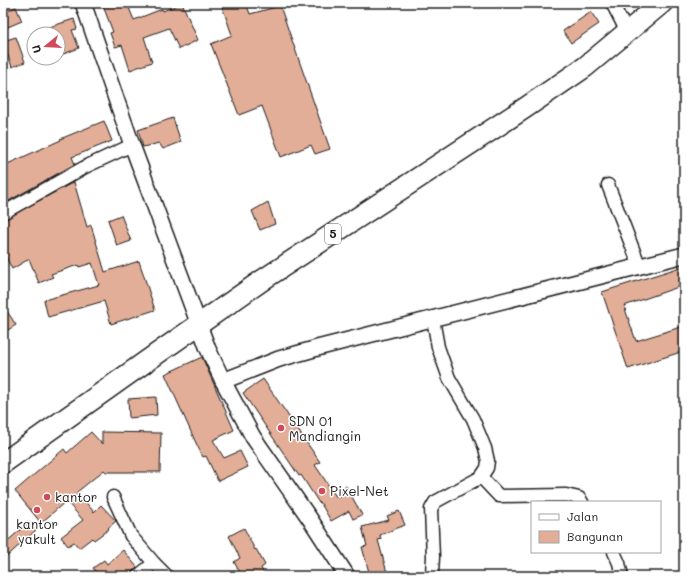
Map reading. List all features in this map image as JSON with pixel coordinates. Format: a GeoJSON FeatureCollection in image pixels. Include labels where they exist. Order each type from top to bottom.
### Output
{"type":"FeatureCollection","features":[{"type":"Feature","properties":{"kind":"highway","name":"5"},"geometry":{"type":"LineString","coordinates":[[3,463],[264,279],[585,67],[662,3]]}},
{"type":"Feature","properties":{"kind":"street"},"geometry":{"type":"LineString","coordinates":[[83,3],[132,145],[208,349],[222,381],[253,437],[310,519],[347,576]]}},
{"type":"Feature","properties":{"kind":"street"},"geometry":{"type":"LineString","coordinates":[[612,3],[627,32]]}},
{"type":"Feature","properties":{"kind":"street"},"geometry":{"type":"LineString","coordinates":[[3,213],[85,167],[132,145]]}},
{"type":"Feature","properties":{"kind":"street"},"geometry":{"type":"LineString","coordinates":[[608,185],[640,267]]}},
{"type":"Feature","properties":{"kind":"street"},"geometry":{"type":"LineString","coordinates":[[222,381],[293,355],[366,335],[684,255]]}},
{"type":"Feature","properties":{"kind":"street"},"geometry":{"type":"LineString","coordinates":[[430,576],[432,573],[433,558],[431,509],[435,502],[482,477],[487,468],[488,461],[485,448],[473,419],[449,378],[438,347],[432,319]]}},
{"type":"Feature","properties":{"kind":"street"},"geometry":{"type":"LineString","coordinates":[[482,477],[499,496],[566,495],[579,498],[581,501]]}},
{"type":"Feature","properties":{"kind":"street"},"geometry":{"type":"LineString","coordinates":[[113,497],[131,536],[166,576]]}},
{"type":"Feature","properties":{"kind":"street"},"geometry":{"type":"LineString","coordinates":[[614,553],[619,563],[622,576]]}},
{"type":"Feature","properties":{"kind":"street"},"geometry":{"type":"LineString","coordinates":[[138,576],[154,562]]}},
{"type":"Feature","properties":{"kind":"building"},"geometry":{"type":"Polygon","coordinates":[[[102,3],[127,3],[134,20],[182,3],[198,40],[179,49],[169,28],[144,37],[152,62],[130,70],[122,45],[115,47],[110,33],[113,32],[102,3]]]}},
{"type":"Feature","properties":{"kind":"building"},"geometry":{"type":"Polygon","coordinates":[[[221,3],[246,3],[250,14],[280,6],[330,149],[315,154],[311,145],[281,157],[262,106],[239,115],[211,44],[232,35],[221,3]]]}},
{"type":"Feature","properties":{"kind":"building"},"geometry":{"type":"Polygon","coordinates":[[[16,7],[22,21],[3,29],[3,12],[16,7]]]}},
{"type":"Feature","properties":{"kind":"building"},"geometry":{"type":"Polygon","coordinates":[[[591,12],[599,24],[571,43],[563,31],[591,12]]]}},
{"type":"Feature","properties":{"kind":"building"},"geometry":{"type":"Polygon","coordinates":[[[74,19],[77,29],[72,30],[79,48],[66,53],[66,26],[52,26],[74,19]]]}},
{"type":"Feature","properties":{"kind":"building"},"geometry":{"type":"Polygon","coordinates":[[[16,37],[25,62],[12,67],[3,41],[16,37]]]}},
{"type":"Feature","properties":{"kind":"building"},"geometry":{"type":"Polygon","coordinates":[[[173,118],[181,142],[163,149],[159,143],[143,147],[138,130],[173,118]]]}},
{"type":"Feature","properties":{"kind":"building"},"geometry":{"type":"Polygon","coordinates":[[[104,121],[112,141],[72,157],[75,164],[3,204],[3,166],[61,140],[60,139],[104,121]]]}},
{"type":"Feature","properties":{"kind":"building"},"geometry":{"type":"Polygon","coordinates":[[[74,182],[87,227],[91,225],[105,272],[139,261],[155,310],[111,324],[104,301],[48,317],[44,300],[99,285],[92,263],[79,267],[78,265],[51,274],[53,277],[39,283],[29,259],[12,269],[3,251],[3,220],[74,182]]]}},
{"type":"Feature","properties":{"kind":"building"},"geometry":{"type":"Polygon","coordinates":[[[268,202],[275,224],[260,230],[252,211],[268,202]]]}},
{"type":"Feature","properties":{"kind":"building"},"geometry":{"type":"Polygon","coordinates":[[[121,215],[131,241],[117,246],[108,220],[121,215]]]}},
{"type":"Feature","properties":{"kind":"building"},"geometry":{"type":"Polygon","coordinates":[[[684,266],[684,285],[624,306],[636,341],[684,326],[684,351],[628,369],[602,292],[684,266]]]}},
{"type":"Feature","properties":{"kind":"building"},"geometry":{"type":"Polygon","coordinates":[[[3,305],[16,325],[3,333],[3,305]]]}},
{"type":"Feature","properties":{"kind":"building"},"geometry":{"type":"Polygon","coordinates":[[[202,357],[234,430],[213,440],[224,458],[240,451],[248,467],[218,481],[206,456],[203,457],[196,443],[165,374],[202,357]]]}},
{"type":"Feature","properties":{"kind":"building","name":"SDN 01 Mandiangin"},"geometry":{"type":"Polygon","coordinates":[[[263,379],[320,462],[315,465],[337,498],[341,496],[338,490],[346,486],[362,515],[353,519],[349,511],[331,521],[320,502],[319,503],[301,475],[299,476],[243,393],[263,379]]]}},
{"type":"Feature","properties":{"kind":"building"},"geometry":{"type":"Polygon","coordinates":[[[156,397],[157,415],[129,418],[128,399],[156,397]]]}},
{"type":"Feature","properties":{"kind":"building"},"geometry":{"type":"Polygon","coordinates":[[[91,432],[102,444],[102,432],[161,433],[160,472],[106,472],[104,470],[77,492],[94,512],[101,505],[116,521],[108,528],[109,529],[94,540],[92,538],[79,548],[74,542],[68,546],[61,537],[83,520],[66,501],[41,523],[15,491],[64,449],[67,453],[91,432]]]}},
{"type":"Feature","properties":{"kind":"building"},"geometry":{"type":"Polygon","coordinates":[[[399,511],[405,525],[380,535],[381,539],[378,540],[388,576],[370,576],[362,547],[367,546],[362,527],[389,520],[387,516],[399,511]]]}},
{"type":"Feature","properties":{"kind":"building"},"geometry":{"type":"Polygon","coordinates":[[[29,522],[36,530],[3,560],[3,545],[29,522]]]}},
{"type":"Feature","properties":{"kind":"building"},"geometry":{"type":"Polygon","coordinates":[[[244,528],[255,550],[256,549],[265,565],[261,568],[265,576],[242,576],[234,562],[240,558],[229,536],[244,528]]]}},
{"type":"Feature","properties":{"kind":"building"},"geometry":{"type":"Polygon","coordinates":[[[123,550],[137,567],[131,573],[131,576],[99,576],[93,568],[104,560],[107,564],[123,550]]]}},
{"type":"Feature","properties":{"kind":"place","name":"SDN 01 Mandiangin"},"geometry":{"type":"Point","coordinates":[281,428]}},
{"type":"Feature","properties":{"kind":"place","name":"Pixel-Net"},"geometry":{"type":"Point","coordinates":[322,491]}},
{"type":"Feature","properties":{"kind":"place","name":"kantor"},"geometry":{"type":"Point","coordinates":[47,497]}},
{"type":"Feature","properties":{"kind":"place","name":"kantor yakult"},"geometry":{"type":"Point","coordinates":[37,510]}}]}
